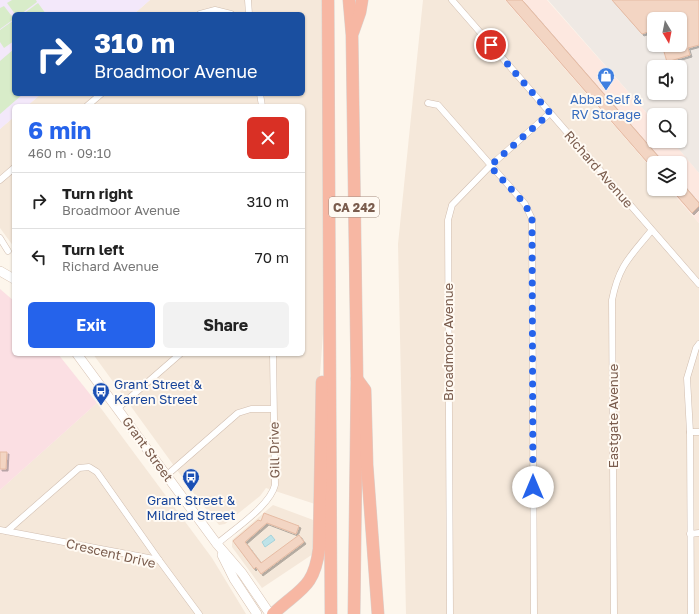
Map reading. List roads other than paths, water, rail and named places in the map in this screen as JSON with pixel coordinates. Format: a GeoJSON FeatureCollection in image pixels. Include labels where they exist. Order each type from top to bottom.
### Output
{"type":"FeatureCollection","features":[{"type":"Feature","properties":{"kind":"highway","name":"CA 242"},"geometry":{"type":"LineString","coordinates":[[328,0],[331,614]]}},
{"type":"Feature","properties":{"kind":"highway","name":"CA 242"},"geometry":{"type":"LineString","coordinates":[[349,0],[352,35],[357,379],[354,614]]}},
{"type":"Feature","properties":{"kind":"highway"},"geometry":{"type":"LineString","coordinates":[[352,35],[360,12],[362,0]]}},
{"type":"Feature","properties":{"kind":"highway"},"geometry":{"type":"LineString","coordinates":[[273,614],[305,588],[317,565],[320,549],[320,416],[324,320],[329,306]]}},
{"type":"Feature","properties":{"kind":"highway"},"geometry":{"type":"LineString","coordinates":[[357,379],[365,390],[367,465],[378,614]]}},
{"type":"Feature","properties":{"kind":"street"},"geometry":{"type":"LineString","coordinates":[[248,0],[249,12]]}},
{"type":"Feature","properties":{"kind":"street","name":"Richard Avenue"},"geometry":{"type":"LineString","coordinates":[[452,0],[699,284]]}},
{"type":"Feature","properties":{"kind":"street"},"geometry":{"type":"LineString","coordinates":[[208,12],[215,10],[223,12]]}},
{"type":"Feature","properties":{"kind":"street"},"geometry":{"type":"LineString","coordinates":[[90,104],[100,96]]}},
{"type":"Feature","properties":{"kind":"street"},"geometry":{"type":"LineString","coordinates":[[428,103],[438,105],[490,166],[525,204],[532,219],[534,614]]}},
{"type":"Feature","properties":{"kind":"street","name":"Broadmoor Avenue"},"geometry":{"type":"LineString","coordinates":[[450,614],[448,220],[452,204],[490,166],[550,113]]}},
{"type":"Feature","properties":{"kind":"street"},"geometry":{"type":"LineString","coordinates":[[0,180],[12,170]]}},
{"type":"Feature","properties":{"kind":"street","name":"Eastgate Avenue"},"geometry":{"type":"LineString","coordinates":[[614,614],[612,300],[616,281],[623,265],[652,230]]}},
{"type":"Feature","properties":{"kind":"street"},"geometry":{"type":"LineString","coordinates":[[0,238],[8,251]]}},
{"type":"Feature","properties":{"kind":"street"},"geometry":{"type":"LineString","coordinates":[[0,271],[12,278]]}},
{"type":"Feature","properties":{"kind":"street"},"geometry":{"type":"LineString","coordinates":[[691,614],[690,432],[687,378],[696,348],[699,344]]}},
{"type":"Feature","properties":{"kind":"street","name":"Grant Street"},"geometry":{"type":"LineString","coordinates":[[79,356],[217,544],[242,573],[270,614]]}},
{"type":"Feature","properties":{"kind":"street"},"geometry":{"type":"LineString","coordinates":[[118,408],[178,356]]}},
{"type":"Feature","properties":{"kind":"street","name":"Gill Drive"},"geometry":{"type":"LineString","coordinates":[[217,544],[259,508],[274,492],[273,356]]}},
{"type":"Feature","properties":{"kind":"street"},"geometry":{"type":"LineString","coordinates":[[167,475],[238,413],[251,409],[273,409]]}},
{"type":"Feature","properties":{"kind":"street"},"geometry":{"type":"LineString","coordinates":[[690,432],[699,432]]}},
{"type":"Feature","properties":{"kind":"street"},"geometry":{"type":"LineString","coordinates":[[7,531],[79,468],[89,467],[97,472],[159,560]]}},
{"type":"Feature","properties":{"kind":"street","name":"Crescent Drive"},"geometry":{"type":"LineString","coordinates":[[0,530],[159,560],[199,614]]}},
{"type":"Feature","properties":{"kind":"street"},"geometry":{"type":"LineString","coordinates":[[690,534],[699,533]]}},
{"type":"Feature","properties":{"kind":"street","name":"Grant Street"},"geometry":{"type":"LineString","coordinates":[[217,544],[234,580],[257,614]]}},
{"type":"Feature","properties":{"kind":"water"},"geometry":{"type":"Polygon","coordinates":[[[271,535],[275,540],[265,547],[262,542],[271,535]]]}},
{"type":"Feature","properties":{"kind":"place","name":"Abba Self & RV Storage"},"geometry":{"type":"Point","coordinates":[606,91]}},
{"type":"Feature","properties":{"kind":"place","name":"Grant Street & Karren Street"},"geometry":{"type":"Point","coordinates":[101,406]}},
{"type":"Feature","properties":{"kind":"place","name":"Grant Street & Mildred Street"},"geometry":{"type":"Point","coordinates":[191,492]}}]}
